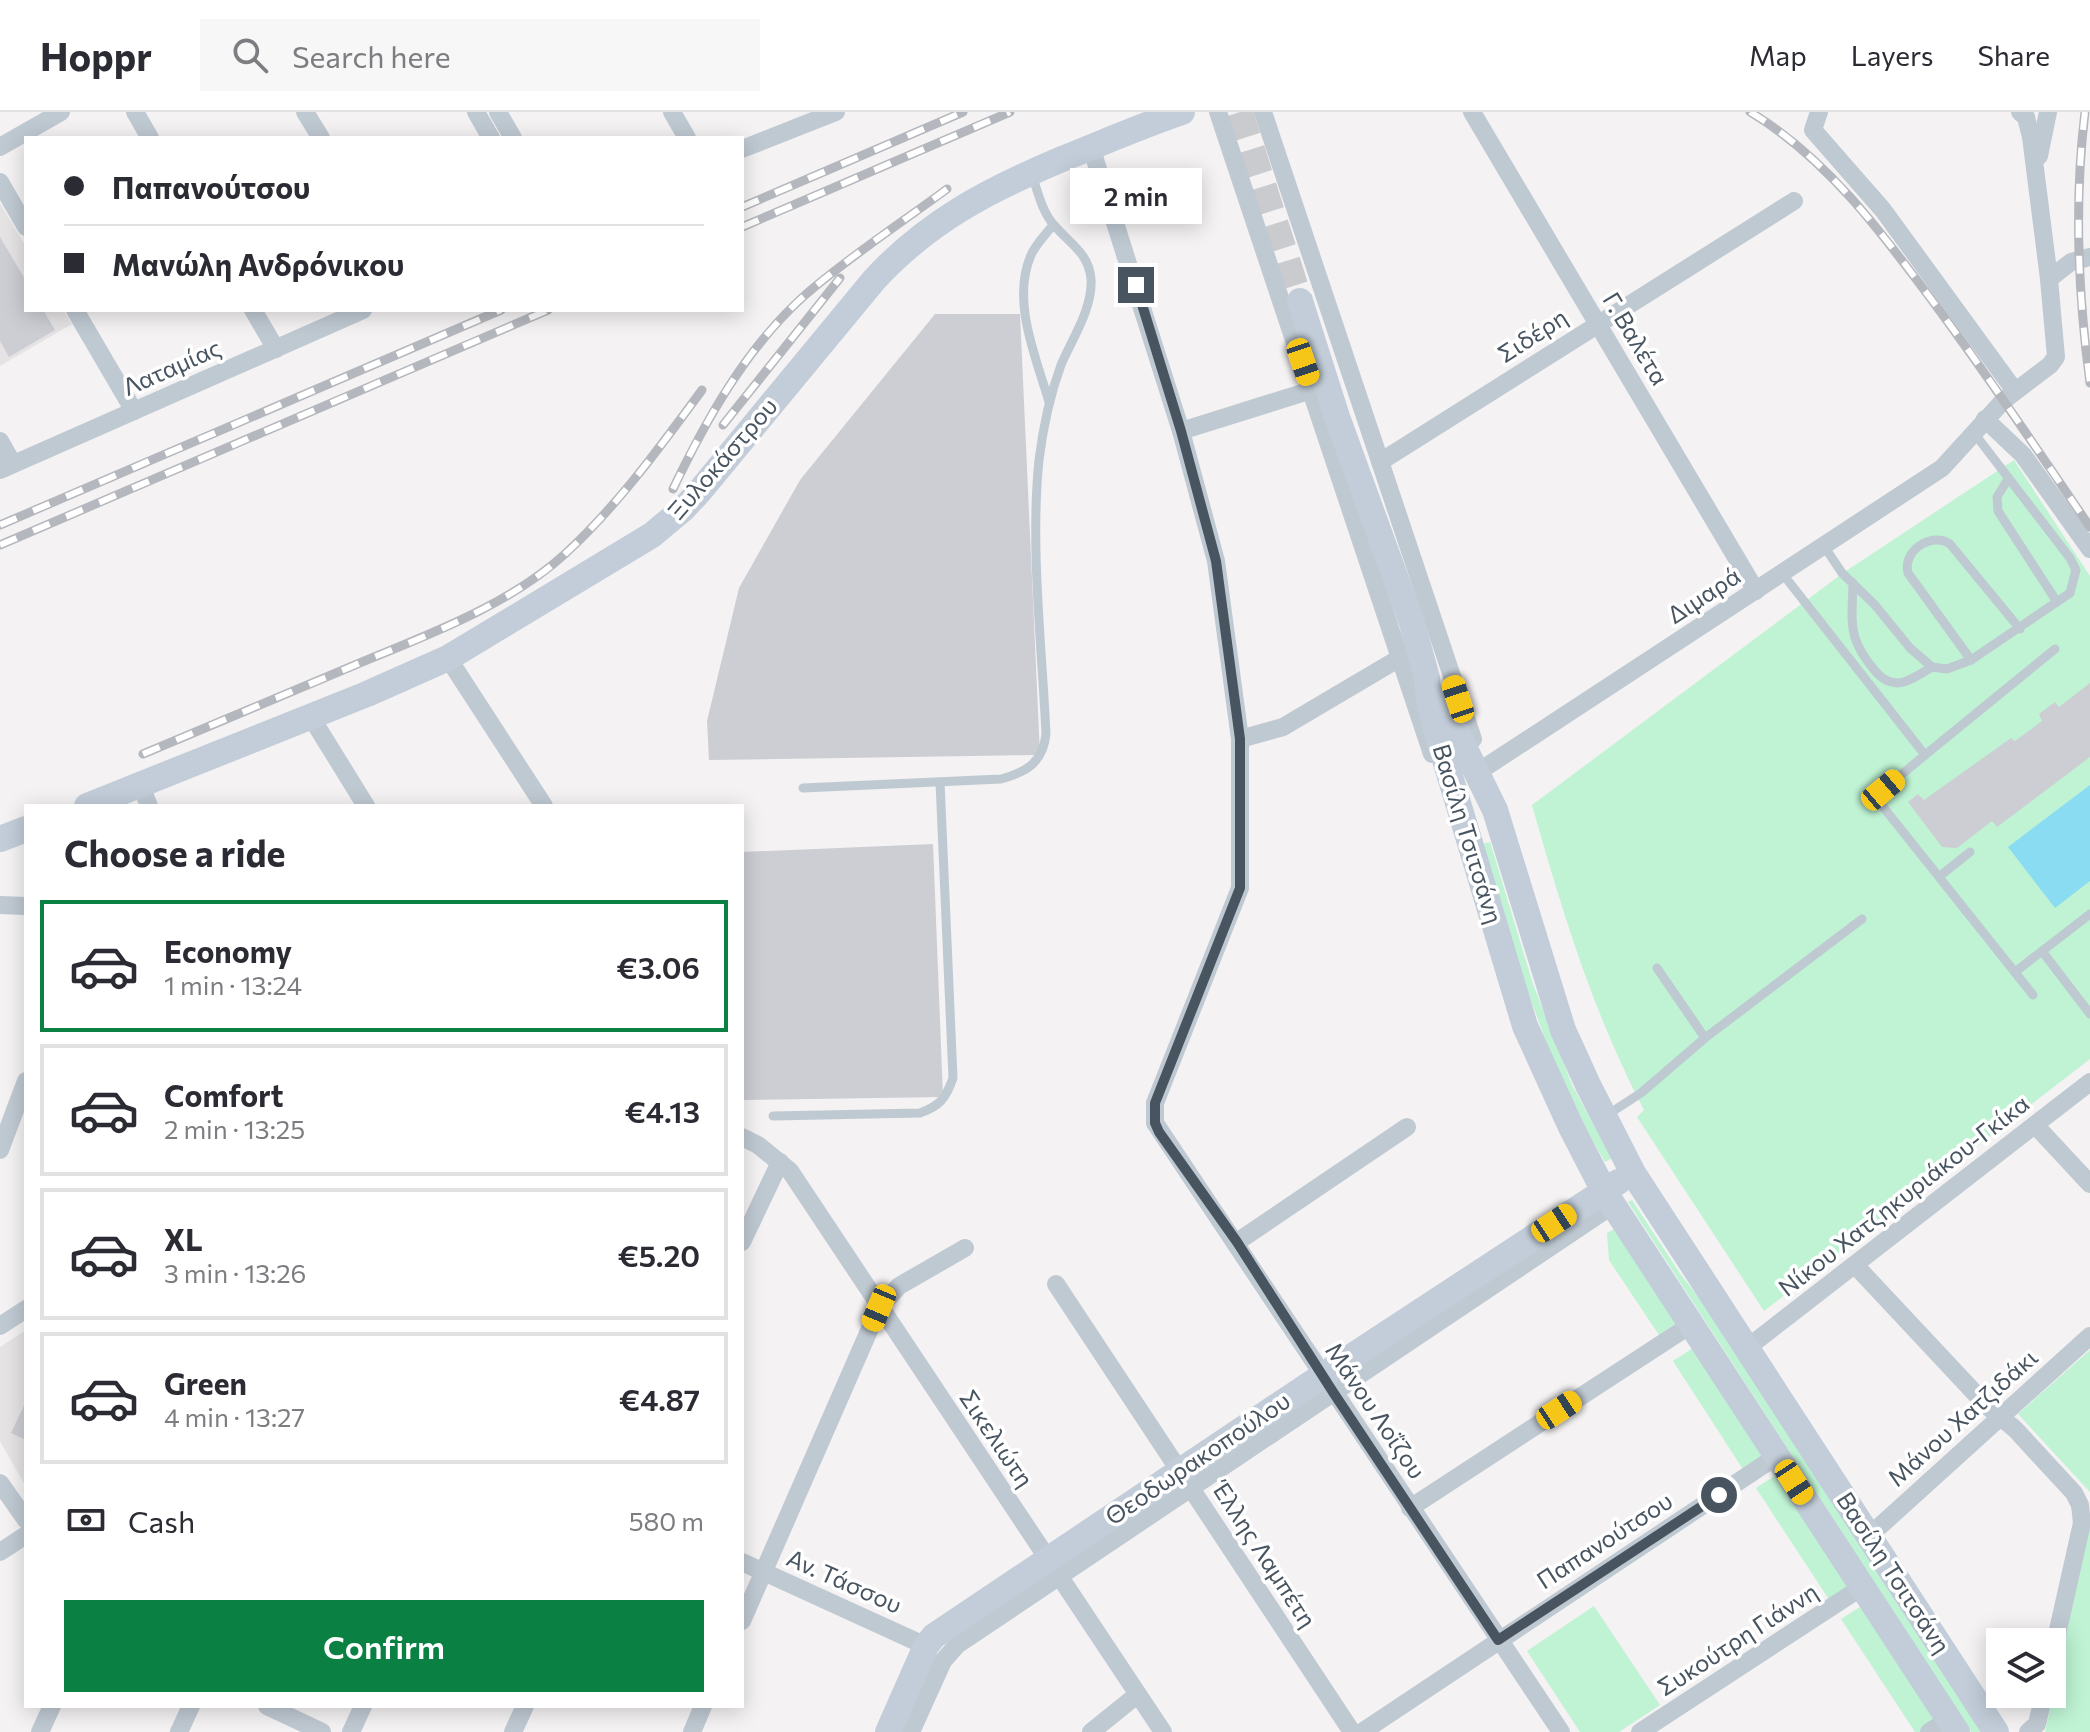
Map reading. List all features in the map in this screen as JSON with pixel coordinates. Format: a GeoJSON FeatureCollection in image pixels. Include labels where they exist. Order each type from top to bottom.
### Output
{"type":"FeatureCollection","features":[{"type":"Feature","properties":{"kind":"street"},"geometry":{"type":"LineString","coordinates":[[0,147],[61,112]]}},
{"type":"Feature","properties":{"kind":"street"},"geometry":{"type":"LineString","coordinates":[[135,112],[149,136]]}},
{"type":"Feature","properties":{"kind":"street"},"geometry":{"type":"LineString","coordinates":[[305,112],[320,136]]}},
{"type":"Feature","properties":{"kind":"street"},"geometry":{"type":"LineString","coordinates":[[476,112],[490,136]]}},
{"type":"Feature","properties":{"kind":"street"},"geometry":{"type":"LineString","coordinates":[[498,112],[512,136]]}},
{"type":"Feature","properties":{"kind":"street"},"geometry":{"type":"LineString","coordinates":[[672,112],[686,136]]}},
{"type":"Feature","properties":{"kind":"street"},"geometry":{"type":"LineString","coordinates":[[744,148],[836,112]]}},
{"type":"Feature","properties":{"kind":"street","name":"Ξυλοκάστρου"},"geometry":{"type":"LineString","coordinates":[[99,804],[145,796],[311,717],[448,658],[652,535],[699,492],[896,256],[952,212],[1031,172],[1182,112]]}},
{"type":"Feature","properties":{"kind":"street"},"geometry":{"type":"LineString","coordinates":[[1218,112],[1429,750],[1470,774]]}},
{"type":"Feature","properties":{"kind":"street","name":"Βασίλη Τσιτσάνη"},"geometry":{"type":"LineString","coordinates":[[1263,112],[1468,728],[1470,774],[1525,1026],[1571,1127],[1609,1198],[1862,1587],[1945,1728]]}},
{"type":"Feature","properties":{"kind":"street","name":"Γ. Βαλέτα"},"geometry":{"type":"LineString","coordinates":[[1472,112],[1756,591]]}},
{"type":"Feature","properties":{"kind":"street"},"geometry":{"type":"LineString","coordinates":[[1819,112],[1813,130],[1883,210],[2015,391]]}},
{"type":"Feature","properties":{"kind":"street"},"geometry":{"type":"LineString","coordinates":[[2037,172],[2040,141],[2048,112]]}},
{"type":"Feature","properties":{"kind":"street"},"geometry":{"type":"LineString","coordinates":[[2023,114],[2037,172],[2049,279]]}},
{"type":"Feature","properties":{"kind":"street"},"geometry":{"type":"LineString","coordinates":[[1091,147],[1181,431],[1216,561],[1240,739],[1283,727],[1398,659]]}},
{"type":"Feature","properties":{"kind":"street"},"geometry":{"type":"LineString","coordinates":[[0,182],[24,224]]}},
{"type":"Feature","properties":{"kind":"street","name":"Σιδέρη"},"geometry":{"type":"LineString","coordinates":[[1380,462],[1794,201]]}},
{"type":"Feature","properties":{"kind":"street"},"geometry":{"type":"LineString","coordinates":[[2049,279],[2071,262],[2090,257]]}},
{"type":"Feature","properties":{"kind":"street","name":"Διμαρά"},"geometry":{"type":"LineString","coordinates":[[1470,774],[1921,484],[1956,454],[2015,391],[2056,357],[2049,279]]}},
{"type":"Feature","properties":{"kind":"street","name":"Βασίλη Τσιτσάνη"},"geometry":{"type":"LineString","coordinates":[[1300,301],[1337,417],[1412,623],[1427,678],[1429,701],[1470,774],[1495,810],[1563,1030],[1604,1116],[1633,1173],[1996,1732]]}},
{"type":"Feature","properties":{"kind":"street"},"geometry":{"type":"LineString","coordinates":[[76,312],[134,411]]}},
{"type":"Feature","properties":{"kind":"street"},"geometry":{"type":"LineString","coordinates":[[254,312],[276,349]]}},
{"type":"Feature","properties":{"kind":"street","name":"Λαταμίας"},"geometry":{"type":"LineString","coordinates":[[7,467],[359,312]]}},
{"type":"Feature","properties":{"kind":"street"},"geometry":{"type":"LineString","coordinates":[[1181,431],[1312,390]]}},
{"type":"Feature","properties":{"kind":"street"},"geometry":{"type":"LineString","coordinates":[[1980,426],[2023,455],[2090,549]]}},
{"type":"Feature","properties":{"kind":"street"},"geometry":{"type":"LineString","coordinates":[[0,441],[7,467]]}},
{"type":"Feature","properties":{"kind":"street"},"geometry":{"type":"LineString","coordinates":[[448,658],[543,804]]}},
{"type":"Feature","properties":{"kind":"street"},"geometry":{"type":"LineString","coordinates":[[311,717],[365,804]]}},
{"type":"Feature","properties":{"kind":"street","name":"Μάνου Λοΐζου"},"geometry":{"type":"LineString","coordinates":[[1240,739],[1240,888],[1155,1103],[1159,1132],[1237,1242],[1328,1384],[1561,1732]]}},
{"type":"Feature","properties":{"kind":"street"},"geometry":{"type":"LineString","coordinates":[[0,839],[24,830]]}},
{"type":"Feature","properties":{"kind":"street"},"geometry":{"type":"LineString","coordinates":[[0,905],[24,906]]}},
{"type":"Feature","properties":{"kind":"street","name":"Νίκου Χατζηκυριάκου-Γκίκα"},"geometry":{"type":"LineString","coordinates":[[1747,1348],[2090,1082]]}},
{"type":"Feature","properties":{"kind":"street"},"geometry":{"type":"LineString","coordinates":[[0,1150],[24,1086]]}},
{"type":"Feature","properties":{"kind":"street"},"geometry":{"type":"LineString","coordinates":[[2035,1125],[2090,1184]]}},
{"type":"Feature","properties":{"kind":"street"},"geometry":{"type":"LineString","coordinates":[[1237,1242],[1407,1127]]}},
{"type":"Feature","properties":{"kind":"street"},"geometry":{"type":"LineString","coordinates":[[744,1138],[785,1166],[744,1238]]}},
{"type":"Feature","properties":{"kind":"street","name":"Σικελιώτη"},"geometry":{"type":"LineString","coordinates":[[785,1166],[1163,1732]]}},
{"type":"Feature","properties":{"kind":"street","name":"Θεοδωρακοπούλου"},"geometry":{"type":"LineString","coordinates":[[888,1732],[926,1646],[934,1636],[1053,1567],[1186,1480],[1609,1198],[1633,1173]]}},
{"type":"Feature","properties":{"kind":"street"},"geometry":{"type":"LineString","coordinates":[[744,1617],[879,1308],[899,1286],[965,1248]]}},
{"type":"Feature","properties":{"kind":"street"},"geometry":{"type":"LineString","coordinates":[[1855,1265],[2074,1493],[2080,1505],[2082,1523],[2058,1628]]}},
{"type":"Feature","properties":{"kind":"street","name":"Έλλης Λαμπέτη"},"geometry":{"type":"LineString","coordinates":[[1056,1284],[1352,1732]]}},
{"type":"Feature","properties":{"kind":"street"},"geometry":{"type":"LineString","coordinates":[[0,1326],[24,1310]]}},
{"type":"Feature","properties":{"kind":"street"},"geometry":{"type":"LineString","coordinates":[[1410,1508],[1692,1324]]}},
{"type":"Feature","properties":{"kind":"street","name":"Μάνου Χατζιδάκι"},"geometry":{"type":"LineString","coordinates":[[1869,1536],[2090,1336]]}},
{"type":"Feature","properties":{"kind":"street","name":"Παπανούτσου"},"geometry":{"type":"LineString","coordinates":[[1362,1732],[1777,1456]]}},
{"type":"Feature","properties":{"kind":"street"},"geometry":{"type":"LineString","coordinates":[[0,1483],[24,1517]]}},
{"type":"Feature","properties":{"kind":"street"},"geometry":{"type":"LineString","coordinates":[[0,1552],[24,1536]]}},
{"type":"Feature","properties":{"kind":"street","name":"Αν. Τάσσου"},"geometry":{"type":"LineString","coordinates":[[744,1563],[926,1646]]}},
{"type":"Feature","properties":{"kind":"street"},"geometry":{"type":"LineString","coordinates":[[911,1732],[949,1652],[1053,1567]]}},
{"type":"Feature","properties":{"kind":"street","name":"Συκούτρη Γιάννη"},"geometry":{"type":"LineString","coordinates":[[1640,1732],[1862,1587]]}},
{"type":"Feature","properties":{"kind":"street"},"geometry":{"type":"LineString","coordinates":[[1091,1732],[1137,1695]]}},
{"type":"Feature","properties":{"kind":"street"},"geometry":{"type":"LineString","coordinates":[[40,1732],[51,1708]]}},
{"type":"Feature","properties":{"kind":"street"},"geometry":{"type":"LineString","coordinates":[[179,1732],[190,1708]]}},
{"type":"Feature","properties":{"kind":"street"},"geometry":{"type":"LineString","coordinates":[[271,1708],[322,1732]]}},
{"type":"Feature","properties":{"kind":"street"},"geometry":{"type":"LineString","coordinates":[[351,1732],[362,1708]]}},
{"type":"Feature","properties":{"kind":"street"},"geometry":{"type":"LineString","coordinates":[[513,1732],[524,1708]]}},
{"type":"Feature","properties":{"kind":"street"},"geometry":{"type":"LineString","coordinates":[[692,1732],[702,1708]]}},
{"type":"Feature","properties":{"kind":"street"},"geometry":{"type":"LineString","coordinates":[[2028,1732],[2037,1724],[2041,1708]]}},
{"type":"Feature","properties":{"kind":"lane"},"geometry":{"type":"LineString","coordinates":[[803,788],[1001,779],[1019,774],[1034,765],[1044,751],[1046,734],[1036,525],[1039,459],[1049,404],[1088,301],[1091,279],[1084,257],[1072,241],[1053,225],[1044,209],[1031,172]]}},
{"type":"Feature","properties":{"kind":"lane"},"geometry":{"type":"LineString","coordinates":[[1049,404],[1026,316],[1024,276],[1032,253],[1053,225]]}},
{"type":"Feature","properties":{"kind":"lane"},"geometry":{"type":"LineString","coordinates":[[1824,546],[1842,573],[1910,648],[1932,667],[1947,669],[1971,660],[2070,593],[2076,570],[2070,558],[2008,479],[1980,426]]}},
{"type":"Feature","properties":{"kind":"lane"},"geometry":{"type":"LineString","coordinates":[[2008,479],[1997,497],[1998,511],[2057,602]]}},
{"type":"Feature","properties":{"kind":"lane"},"geometry":{"type":"LineString","coordinates":[[1971,660],[1908,573],[1906,566],[1911,554],[1932,539],[1939,538],[1950,544],[2020,629]]}},
{"type":"Feature","properties":{"kind":"lane"},"geometry":{"type":"LineString","coordinates":[[1782,573],[1925,755]]}},
{"type":"Feature","properties":{"kind":"lane"},"geometry":{"type":"LineString","coordinates":[[1853,583],[1852,627],[1855,641],[1860,653],[1880,677],[1892,683],[1904,682],[1932,667]]}},
{"type":"Feature","properties":{"kind":"lane"},"geometry":{"type":"LineString","coordinates":[[2033,995],[1880,803],[1879,796],[2055,649]]}},
{"type":"Feature","properties":{"kind":"lane"},"geometry":{"type":"LineString","coordinates":[[773,1116],[920,1113],[937,1107],[947,1094],[953,1078],[940,782]]}},
{"type":"Feature","properties":{"kind":"lane"},"geometry":{"type":"LineString","coordinates":[[1940,876],[1970,852]]}},
{"type":"Feature","properties":{"kind":"lane"},"geometry":{"type":"LineString","coordinates":[[2015,972],[2090,914]]}},
{"type":"Feature","properties":{"kind":"lane"},"geometry":{"type":"LineString","coordinates":[[1604,1116],[1641,1093],[1705,1038],[1862,919]]}},
{"type":"Feature","properties":{"kind":"lane"},"geometry":{"type":"LineString","coordinates":[[2042,951],[2090,1014]]}},
{"type":"Feature","properties":{"kind":"lane"},"geometry":{"type":"LineString","coordinates":[[1657,968],[1705,1038]]}},
{"type":"Feature","properties":{"kind":"shaded area"},"geometry":{"type":"Polygon","coordinates":[[[0,203],[24,244],[24,312],[64,312],[72,324],[0,366],[0,203]]]}},
{"type":"Feature","properties":{"kind":"shaded area"},"geometry":{"type":"Polygon","coordinates":[[[24,1331],[24,1483],[0,1441],[0,1347],[24,1331]]]}},
{"type":"Feature","properties":{"kind":"green space"},"geometry":{"type":"Polygon","coordinates":[[[2014,460],[2090,576],[2090,1059],[1764,1311],[1637,1117],[1644,1110],[1609,1036],[1580,961],[1532,805],[1843,573],[2014,460]]]}},
{"type":"Feature","properties":{"kind":"green space"},"geometry":{"type":"Polygon","coordinates":[[[1490,842],[1533,984],[1572,1085],[1612,1158],[1605,1162],[1564,1090],[1526,987],[1482,844],[1490,842]]]}},
{"type":"Feature","properties":{"kind":"green space"},"geometry":{"type":"Polygon","coordinates":[[[1632,1200],[1984,1732],[1971,1732],[1628,1202],[1632,1200]]]}},
{"type":"Feature","properties":{"kind":"green space"},"geometry":{"type":"Polygon","coordinates":[[[1616,1228],[1678,1322],[1659,1335],[1609,1260],[1607,1233],[1616,1228]]]}},
{"type":"Feature","properties":{"kind":"green space"},"geometry":{"type":"Polygon","coordinates":[[[1693,1348],[1766,1461],[1746,1474],[1673,1361],[1693,1348]]]}},
{"type":"Feature","properties":{"kind":"green space"},"geometry":{"type":"Polygon","coordinates":[[[2090,1350],[2090,1492],[2018,1414],[2090,1350]]]}},
{"type":"Feature","properties":{"kind":"green space"},"geometry":{"type":"Polygon","coordinates":[[[1776,1475],[1849,1588],[1830,1601],[1756,1488],[1776,1475]]]}},
{"type":"Feature","properties":{"kind":"green space"},"geometry":{"type":"Polygon","coordinates":[[[2090,1523],[2090,1732],[2045,1732],[2050,1708],[2066,1708],[2066,1634],[2090,1523]]]}},
{"type":"Feature","properties":{"kind":"green space"},"geometry":{"type":"Polygon","coordinates":[[[1863,1605],[1938,1723],[1925,1732],[1915,1732],[1841,1619],[1863,1605]]]}},
{"type":"Feature","properties":{"kind":"green space"},"geometry":{"type":"Polygon","coordinates":[[[1594,1606],[1660,1705],[1619,1732],[1580,1732],[1527,1651],[1594,1606]]]}},
{"type":"Feature","properties":{"kind":"water"},"geometry":{"type":"Polygon","coordinates":[[[2090,785],[2090,881],[2055,908],[2008,847],[2090,785]]]}},
{"type":"Feature","properties":{"kind":"building"},"geometry":{"type":"Polygon","coordinates":[[[0,237],[24,278],[24,312],[44,312],[55,330],[9,357],[0,341],[0,237]]]}},
{"type":"Feature","properties":{"kind":"building"},"geometry":{"type":"Polygon","coordinates":[[[935,314],[1020,314],[1040,755],[709,760],[707,721],[739,588],[800,480],[935,314]]]}},
{"type":"Feature","properties":{"kind":"building"},"geometry":{"type":"Polygon","coordinates":[[[2090,683],[2090,757],[1997,827],[1992,821],[1957,848],[1942,847],[1908,802],[1918,794],[1924,800],[2011,738],[2015,741],[2042,721],[2039,714],[2055,702],[2059,707],[2090,683]]]}},
{"type":"Feature","properties":{"kind":"building"},"geometry":{"type":"Polygon","coordinates":[[[933,844],[943,1097],[744,1100],[744,852],[933,844]]]}},
{"type":"Feature","properties":{"kind":"building"},"geometry":{"type":"Polygon","coordinates":[[[24,1405],[24,1439],[11,1433],[24,1405]]]}},
{"type":"Feature","properties":{"kind":"tunnel"},"geometry":{"type":"LineString","coordinates":[[1240,112],[1300,301]]}},
{"type":"Feature","properties":{"kind":"railway"},"geometry":{"type":"LineString","coordinates":[[744,206],[963,112]]}},
{"type":"Feature","properties":{"kind":"railway"},"geometry":{"type":"LineString","coordinates":[[744,226],[1010,112]]}},
{"type":"Feature","properties":{"kind":"railway"},"geometry":{"type":"LineString","coordinates":[[1750,112],[1804,151],[1873,224],[1974,358],[2090,527]]}},
{"type":"Feature","properties":{"kind":"railway"},"geometry":{"type":"LineString","coordinates":[[2085,112],[2079,180],[2079,248],[2090,383]]}},
{"type":"Feature","properties":{"kind":"railway"},"geometry":{"type":"LineString","coordinates":[[673,489],[729,386],[783,316],[838,268],[947,189]]}},
{"type":"Feature","properties":{"kind":"railway"},"geometry":{"type":"LineString","coordinates":[[723,425],[840,278]]}},
{"type":"Feature","properties":{"kind":"railway"},"geometry":{"type":"LineString","coordinates":[[0,525],[496,312]]}},
{"type":"Feature","properties":{"kind":"railway"},"geometry":{"type":"LineString","coordinates":[[0,545],[543,312]]}},
{"type":"Feature","properties":{"kind":"railway"},"geometry":{"type":"LineString","coordinates":[[143,754],[442,629],[520,588],[566,553],[603,515],[638,475],[702,390]]}},
{"type":"Feature","properties":{"kind":"route"},"geometry":{"type":"LineString","coordinates":[[1136,285],[1181,431],[1216,561],[1240,739],[1240,888],[1155,1103],[1155,1123],[1159,1132],[1237,1242],[1498,1640],[1719,1495]]}}]}
